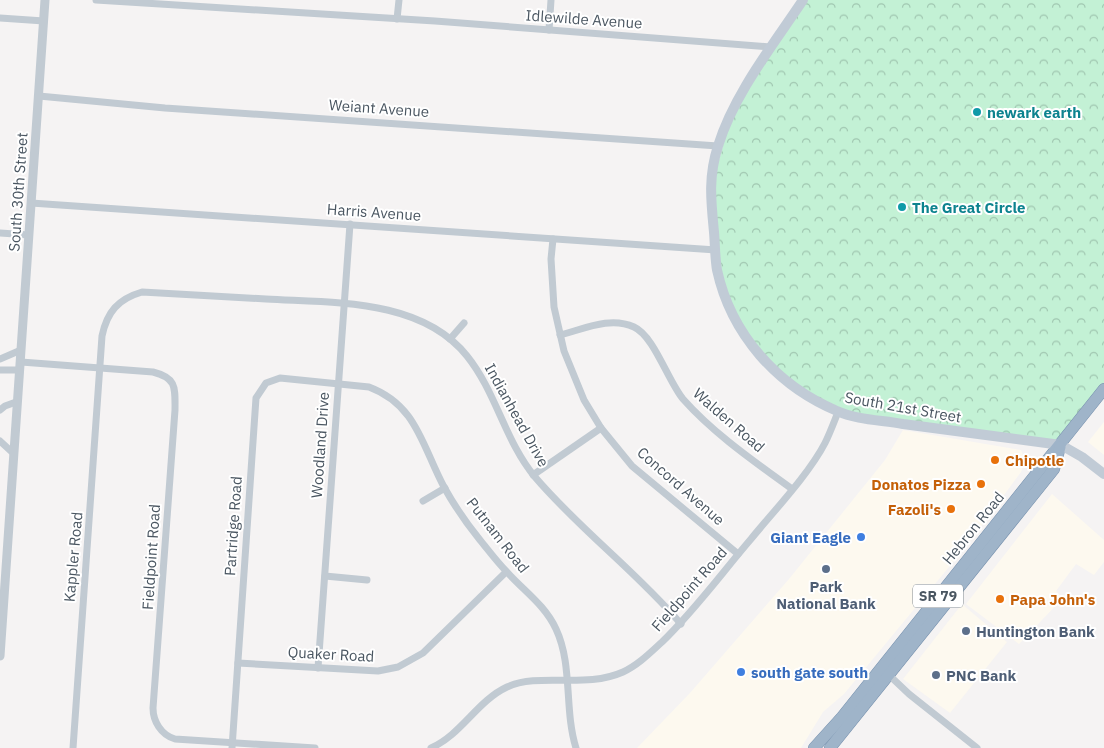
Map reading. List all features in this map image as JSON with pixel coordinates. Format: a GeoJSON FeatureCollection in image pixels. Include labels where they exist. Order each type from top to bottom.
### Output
{"type":"FeatureCollection","features":[{"type":"Feature","properties":{"kind":"highway","name":"Hebron Road"},"geometry":{"type":"LineString","coordinates":[[814,748],[919,620],[1045,460],[1061,445],[1104,389]]}},
{"type":"Feature","properties":{"kind":"highway","name":"Hebron Road"},"geometry":{"type":"LineString","coordinates":[[834,744],[1054,469],[1061,445]]}},
{"type":"Feature","properties":{"kind":"highway"},"geometry":{"type":"LineString","coordinates":[[890,676],[893,660],[918,627],[919,620]]}},
{"type":"Feature","properties":{"kind":"highway"},"geometry":{"type":"LineString","coordinates":[[834,744],[839,730],[874,687],[877,671]]}},
{"type":"Feature","properties":{"kind":"main road","name":"South 21st Street"},"geometry":{"type":"LineString","coordinates":[[803,0],[770,47],[730,116],[718,146],[709,196],[717,268],[723,292],[736,322],[755,350],[777,374],[810,398],[838,412],[884,421],[1061,445]]}},
{"type":"Feature","properties":{"kind":"main road"},"geometry":{"type":"LineString","coordinates":[[1061,445],[1082,457],[1104,474]]}},
{"type":"Feature","properties":{"kind":"street","name":"South 30th Street"},"geometry":{"type":"LineString","coordinates":[[0,656],[45,0]]}},
{"type":"Feature","properties":{"kind":"street","name":"Idlewilde Avenue"},"geometry":{"type":"LineString","coordinates":[[96,0],[397,19],[770,47]]}},
{"type":"Feature","properties":{"kind":"street"},"geometry":{"type":"LineString","coordinates":[[224,9],[225,0]]}},
{"type":"Feature","properties":{"kind":"street"},"geometry":{"type":"LineString","coordinates":[[397,19],[399,0]]}},
{"type":"Feature","properties":{"kind":"street"},"geometry":{"type":"LineString","coordinates":[[549,30],[551,0]]}},
{"type":"Feature","properties":{"kind":"street"},"geometry":{"type":"LineString","coordinates":[[0,18],[44,21]]}},
{"type":"Feature","properties":{"kind":"street","name":"Weiant Avenue"},"geometry":{"type":"LineString","coordinates":[[38,96],[165,108],[718,146]]}},
{"type":"Feature","properties":{"kind":"street","name":"Harris Avenue"},"geometry":{"type":"LineString","coordinates":[[31,203],[716,250]]}},
{"type":"Feature","properties":{"kind":"street","name":"Woodland Drive"},"geometry":{"type":"LineString","coordinates":[[318,668],[350,224]]}},
{"type":"Feature","properties":{"kind":"street"},"geometry":{"type":"LineString","coordinates":[[0,233],[29,235]]}},
{"type":"Feature","properties":{"kind":"street","name":"Concord Avenue"},"geometry":{"type":"LineString","coordinates":[[553,239],[552,284],[560,335],[572,372],[584,400],[601,428],[632,466],[738,554]]}},
{"type":"Feature","properties":{"kind":"street","name":"Indianhead Drive"},"geometry":{"type":"LineString","coordinates":[[99,368],[102,336],[110,313],[129,296],[142,292],[344,304],[385,310],[432,326],[450,339],[465,354],[485,381],[504,424],[533,475],[578,526],[665,605],[681,624]]}},
{"type":"Feature","properties":{"kind":"street","name":"Walden Road"},"geometry":{"type":"LineString","coordinates":[[560,335],[615,322],[636,328],[646,338],[683,399],[720,434],[792,489]]}},
{"type":"Feature","properties":{"kind":"street"},"geometry":{"type":"LineString","coordinates":[[450,339],[464,323]]}},
{"type":"Feature","properties":{"kind":"street"},"geometry":{"type":"LineString","coordinates":[[0,359],[21,350]]}},
{"type":"Feature","properties":{"kind":"street","name":"Fieldpoint Road"},"geometry":{"type":"LineString","coordinates":[[0,370],[20,366],[99,368],[164,375],[175,388],[153,708],[155,720],[160,729],[171,738],[232,745],[315,748]]}},
{"type":"Feature","properties":{"kind":"street","name":"Kappler Road"},"geometry":{"type":"LineString","coordinates":[[73,748],[99,368]]}},
{"type":"Feature","properties":{"kind":"street","name":"Partridge Road"},"geometry":{"type":"LineString","coordinates":[[232,745],[257,395],[269,381],[280,378],[338,385]]}},
{"type":"Feature","properties":{"kind":"street","name":"Putnam Road"},"geometry":{"type":"LineString","coordinates":[[338,385],[370,387],[383,392],[406,410],[445,488],[478,537],[506,572],[548,613],[561,641],[571,726],[576,748]]}},
{"type":"Feature","properties":{"kind":"street"},"geometry":{"type":"LineString","coordinates":[[0,410],[16,402]]}},
{"type":"Feature","properties":{"kind":"street","name":"Fieldpoint Road"},"geometry":{"type":"LineString","coordinates":[[431,748],[451,737],[488,700],[508,687],[530,681],[567,682],[604,678],[623,672],[639,663],[681,624],[711,590],[792,489],[825,444],[838,412]]}},
{"type":"Feature","properties":{"kind":"street"},"geometry":{"type":"LineString","coordinates":[[533,475],[601,428]]}},
{"type":"Feature","properties":{"kind":"street"},"geometry":{"type":"LineString","coordinates":[[0,441],[13,453]]}},
{"type":"Feature","properties":{"kind":"street"},"geometry":{"type":"LineString","coordinates":[[423,501],[445,488]]}},
{"type":"Feature","properties":{"kind":"street","name":"Quaker Road"},"geometry":{"type":"LineString","coordinates":[[238,663],[378,671],[406,664],[423,653],[506,572]]}},
{"type":"Feature","properties":{"kind":"street"},"geometry":{"type":"LineString","coordinates":[[325,576],[366,580]]}},
{"type":"Feature","properties":{"kind":"street"},"geometry":{"type":"LineString","coordinates":[[890,676],[909,694],[977,748]]}},
{"type":"Feature","properties":{"kind":"shaded area"},"geometry":{"type":"Polygon","coordinates":[[[1104,422],[1104,455],[1088,442],[1104,422]]]}},
{"type":"Feature","properties":{"kind":"shaded area"},"geometry":{"type":"Polygon","coordinates":[[[903,430],[1021,450],[1025,461],[1021,472],[968,544],[844,694],[823,712],[801,748],[637,748],[690,693],[789,579],[885,460],[903,430]]]}},
{"type":"Feature","properties":{"kind":"shaded area"},"geometry":{"type":"Polygon","coordinates":[[[1052,494],[1104,540],[1104,562],[1094,575],[1076,564],[1056,591],[1063,598],[1019,644],[966,604],[1052,494]]]}},
{"type":"Feature","properties":{"kind":"shaded area"},"geometry":{"type":"Polygon","coordinates":[[[962,604],[1007,642],[950,713],[903,679],[962,604]]]}},
{"type":"Feature","properties":{"kind":"green space"},"geometry":{"type":"Polygon","coordinates":[[[804,0],[1104,0],[1104,389],[1061,445],[838,412],[766,363],[723,292],[709,196],[732,113],[804,0]]]}},
{"type":"Feature","properties":{"kind":"place","name":"newark earth"},"geometry":{"type":"Point","coordinates":[977,112]}},
{"type":"Feature","properties":{"kind":"place","name":"The Great Circle"},"geometry":{"type":"Point","coordinates":[902,207]}},
{"type":"Feature","properties":{"kind":"place","name":"Chipotle"},"geometry":{"type":"Point","coordinates":[995,460]}},
{"type":"Feature","properties":{"kind":"place","name":"Donatos Pizza"},"geometry":{"type":"Point","coordinates":[981,484]}},
{"type":"Feature","properties":{"kind":"place","name":"Fazoli's"},"geometry":{"type":"Point","coordinates":[951,509]}},
{"type":"Feature","properties":{"kind":"place","name":"Giant Eagle"},"geometry":{"type":"Point","coordinates":[861,537]}},
{"type":"Feature","properties":{"kind":"place","name":"Park National Bank"},"geometry":{"type":"Point","coordinates":[826,569]}},
{"type":"Feature","properties":{"kind":"place","name":"Papa John's"},"geometry":{"type":"Point","coordinates":[1000,599]}},
{"type":"Feature","properties":{"kind":"place","name":"Huntington Bank"},"geometry":{"type":"Point","coordinates":[966,631]}},
{"type":"Feature","properties":{"kind":"place","name":"south gate south"},"geometry":{"type":"Point","coordinates":[741,672]}},
{"type":"Feature","properties":{"kind":"place","name":"PNC Bank"},"geometry":{"type":"Point","coordinates":[936,675]}}]}
